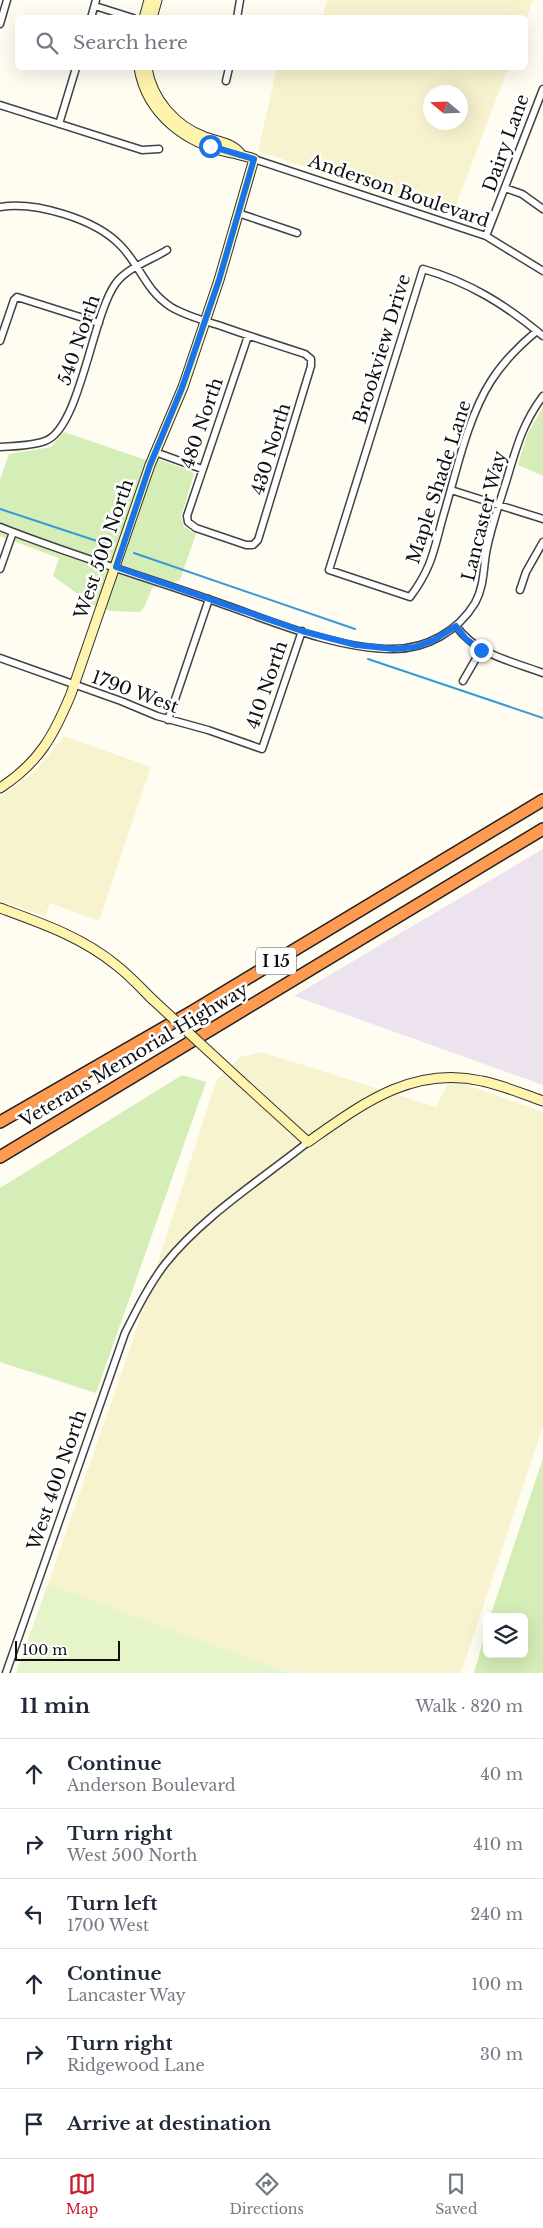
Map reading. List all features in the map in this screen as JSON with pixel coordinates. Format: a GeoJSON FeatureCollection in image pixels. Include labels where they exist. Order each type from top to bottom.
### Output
{"type":"FeatureCollection","features":[{"type":"Feature","properties":{"kind":"highway","name":"Veterans Memorial Highway"},"geometry":{"type":"LineString","coordinates":[[0,1122],[193,1011],[543,800]]}},
{"type":"Feature","properties":{"kind":"highway","name":"Veterans Memorial Highway"},"geometry":{"type":"LineString","coordinates":[[0,1157],[543,829]]}},
{"type":"Feature","properties":{"kind":"street"},"geometry":{"type":"LineString","coordinates":[[0,24],[7,0]]}},
{"type":"Feature","properties":{"kind":"street"},"geometry":{"type":"LineString","coordinates":[[145,15],[149,0]]}},
{"type":"Feature","properties":{"kind":"street"},"geometry":{"type":"LineString","coordinates":[[153,15],[157,0]]}},
{"type":"Feature","properties":{"kind":"street"},"geometry":{"type":"LineString","coordinates":[[238,15],[240,0]]}},
{"type":"Feature","properties":{"kind":"street"},"geometry":{"type":"LineString","coordinates":[[95,3],[125,15]]}},
{"type":"Feature","properties":{"kind":"street"},"geometry":{"type":"LineString","coordinates":[[58,124],[75,70]]}},
{"type":"Feature","properties":{"kind":"street","name":"Anderson Boulevard"},"geometry":{"type":"LineString","coordinates":[[140,70],[146,90],[154,105],[169,123],[195,141],[233,154],[240,153]]}},
{"type":"Feature","properties":{"kind":"street","name":"Anderson Boulevard"},"geometry":{"type":"LineString","coordinates":[[148,70],[156,95],[176,119],[198,134],[235,147],[240,153],[254,159],[486,236],[543,271]]}},
{"type":"Feature","properties":{"kind":"street"},"geometry":{"type":"LineString","coordinates":[[226,81],[229,70]]}},
{"type":"Feature","properties":{"kind":"street","name":"Dairy Lane"},"geometry":{"type":"LineString","coordinates":[[486,236],[543,88]]}},
{"type":"Feature","properties":{"kind":"street"},"geometry":{"type":"LineString","coordinates":[[0,105],[142,150],[159,149]]}},
{"type":"Feature","properties":{"kind":"street","name":"West 500 North"},"geometry":{"type":"LineString","coordinates":[[0,788],[17,777],[38,757],[56,729],[74,685],[155,452],[179,396],[205,321],[219,280],[254,159]]}},
{"type":"Feature","properties":{"kind":"street"},"geometry":{"type":"LineString","coordinates":[[505,188],[522,194],[543,209]]}},
{"type":"Feature","properties":{"kind":"street"},"geometry":{"type":"LineString","coordinates":[[0,206],[26,205],[38,207],[89,224],[105,233],[121,246],[155,294],[172,307],[248,336]]}},
{"type":"Feature","properties":{"kind":"street"},"geometry":{"type":"LineString","coordinates":[[238,213],[297,233]]}},
{"type":"Feature","properties":{"kind":"street","name":"540 North"},"geometry":{"type":"LineString","coordinates":[[0,446],[46,441],[56,434],[70,412],[109,295],[116,283],[125,275],[167,250]]}},
{"type":"Feature","properties":{"kind":"street","name":"Brookview Drive"},"geometry":{"type":"LineString","coordinates":[[410,597],[329,570],[423,269],[474,287],[510,309],[543,336]]}},
{"type":"Feature","properties":{"kind":"street"},"geometry":{"type":"LineString","coordinates":[[0,340],[14,300],[17,297],[99,324]]}},
{"type":"Feature","properties":{"kind":"street","name":"Maple Shade Lane"},"geometry":{"type":"LineString","coordinates":[[410,597],[420,583],[433,558],[451,490],[481,398],[491,380],[507,359],[537,331]]}},
{"type":"Feature","properties":{"kind":"street","name":"430 North"},"geometry":{"type":"LineString","coordinates":[[188,522],[196,528],[246,545],[253,545],[258,540],[311,366],[311,359],[305,354],[248,336]]}},
{"type":"Feature","properties":{"kind":"street","name":"480 North"},"geometry":{"type":"LineString","coordinates":[[188,522],[188,510],[248,336]]}},
{"type":"Feature","properties":{"kind":"street","name":"Lancaster Way"},"geometry":{"type":"LineString","coordinates":[[0,527],[302,631],[356,645],[394,649],[415,647],[434,640],[456,626],[466,617],[476,601],[483,585],[487,550],[499,504],[523,428],[543,396]]}},
{"type":"Feature","properties":{"kind":"street"},"geometry":{"type":"LineString","coordinates":[[155,452],[202,469]]}},
{"type":"Feature","properties":{"kind":"street"},"geometry":{"type":"LineString","coordinates":[[451,490],[543,519]]}},
{"type":"Feature","properties":{"kind":"street"},"geometry":{"type":"LineString","coordinates":[[0,569],[13,532]]}},
{"type":"Feature","properties":{"kind":"street"},"geometry":{"type":"LineString","coordinates":[[520,590],[526,572],[543,542]]}},
{"type":"Feature","properties":{"kind":"street"},"geometry":{"type":"LineString","coordinates":[[168,720],[209,599]]}},
{"type":"Feature","properties":{"kind":"street"},"geometry":{"type":"LineString","coordinates":[[456,626],[466,639],[481,650],[543,673]]}},
{"type":"Feature","properties":{"kind":"street","name":"410 North"},"geometry":{"type":"LineString","coordinates":[[262,749],[302,631]]}},
{"type":"Feature","properties":{"kind":"street"},"geometry":{"type":"LineString","coordinates":[[463,681],[481,650]]}},
{"type":"Feature","properties":{"kind":"street","name":"1790 West"},"geometry":{"type":"LineString","coordinates":[[0,658],[168,720],[208,730],[262,749]]}},
{"type":"Feature","properties":{"kind":"street"},"geometry":{"type":"LineString","coordinates":[[0,908],[46,924],[77,939],[116,964],[241,1082],[308,1142],[372,1098],[418,1081],[457,1078],[481,1081],[543,1101]]}},
{"type":"Feature","properties":{"kind":"street","name":"West 400 North"},"geometry":{"type":"LineString","coordinates":[[6,1673],[122,1342],[142,1300],[165,1264],[197,1230],[308,1142]]}},
{"type":"Feature","properties":{"kind":"shaded area"},"geometry":{"type":"Polygon","coordinates":[[[327,0],[533,0],[528,15],[323,15],[327,0]]]}},
{"type":"Feature","properties":{"kind":"shaded area"},"geometry":{"type":"Polygon","coordinates":[[[277,70],[507,70],[452,216],[258,151],[277,70]]]}},
{"type":"Feature","properties":{"kind":"shaded area"},"geometry":{"type":"Polygon","coordinates":[[[64,736],[151,767],[99,921],[50,903],[45,916],[0,901],[0,797],[34,772],[64,736]]]}},
{"type":"Feature","properties":{"kind":"shaded area"},"geometry":{"type":"Polygon","coordinates":[[[543,849],[543,1085],[294,996],[543,849]]]}},
{"type":"Feature","properties":{"kind":"shaded area"},"geometry":{"type":"Polygon","coordinates":[[[262,1052],[436,1107],[450,1079],[543,1112],[543,1426],[461,1673],[290,1673],[48,1584],[133,1340],[216,1081],[240,1057],[262,1052]]]}},
{"type":"Feature","properties":{"kind":"green space"},"geometry":{"type":"Polygon","coordinates":[[[543,407],[543,476],[518,465],[527,435],[543,407]]]}},
{"type":"Feature","properties":{"kind":"green space"},"geometry":{"type":"Polygon","coordinates":[[[64,432],[143,459],[160,460],[191,471],[194,474],[181,516],[184,527],[196,534],[180,580],[152,588],[145,606],[140,612],[110,611],[93,605],[53,576],[59,558],[0,536],[0,480],[9,454],[51,447],[64,432]]]}},
{"type":"Feature","properties":{"kind":"green space"},"geometry":{"type":"Polygon","coordinates":[[[182,1075],[206,1082],[96,1393],[0,1362],[0,1188],[182,1075]]]}},
{"type":"Feature","properties":{"kind":"green space"},"geometry":{"type":"Polygon","coordinates":[[[543,1458],[543,1673],[474,1673],[483,1641],[483,1658],[528,1658],[528,1613],[491,1613],[543,1458]]]}},
{"type":"Feature","properties":{"kind":"green space"},"geometry":{"type":"Polygon","coordinates":[[[48,1584],[290,1673],[16,1673],[48,1584]]]}},
{"type":"Feature","properties":{"kind":"waterway"},"geometry":{"type":"LineString","coordinates":[[0,509],[106,544]]}},
{"type":"Feature","properties":{"kind":"waterway"},"geometry":{"type":"LineString","coordinates":[[134,553],[355,629]]}},
{"type":"Feature","properties":{"kind":"waterway"},"geometry":{"type":"LineString","coordinates":[[368,659],[543,718]]}},
{"type":"Feature","properties":{"kind":"route"},"geometry":{"type":"LineString","coordinates":[[210,146],[233,154],[240,153],[254,159],[219,280],[182,388],[150,465],[116,567],[302,631],[334,640],[356,645],[394,649],[415,647],[434,640],[456,626],[466,639],[481,650]]}}]}
